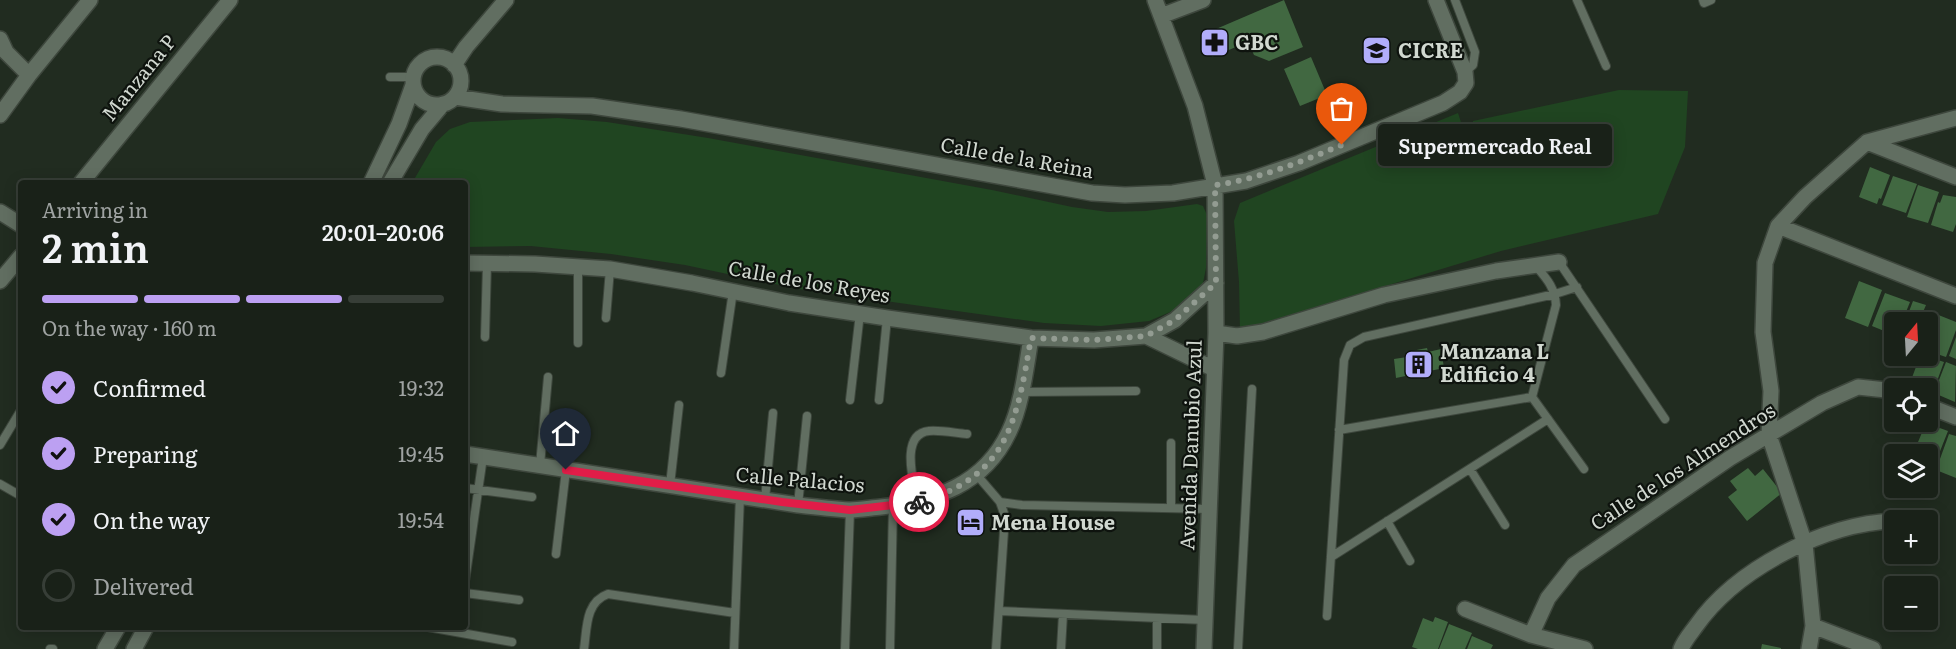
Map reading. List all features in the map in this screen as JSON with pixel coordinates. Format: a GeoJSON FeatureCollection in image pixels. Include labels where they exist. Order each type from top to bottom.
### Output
{"type":"FeatureCollection","features":[{"type":"Feature","properties":{"kind":"street"},"geometry":{"type":"LineString","coordinates":[[0,115],[29,75],[90,0]]}},
{"type":"Feature","properties":{"kind":"street","name":"Manzana P"},"geometry":{"type":"LineString","coordinates":[[83,180],[230,0]]}},
{"type":"Feature","properties":{"kind":"street"},"geometry":{"type":"LineString","coordinates":[[454,65],[466,47],[506,0]]}},
{"type":"Feature","properties":{"kind":"street","name":"Avenida Danubio Azul"},"geometry":{"type":"LineString","coordinates":[[1155,0],[1195,106],[1215,185],[1216,333],[1204,649]]}},
{"type":"Feature","properties":{"kind":"street"},"geometry":{"type":"LineString","coordinates":[[1161,16],[1203,0]]}},
{"type":"Feature","properties":{"kind":"street"},"geometry":{"type":"LineString","coordinates":[[1436,0],[1465,72]]}},
{"type":"Feature","properties":{"kind":"street"},"geometry":{"type":"LineString","coordinates":[[0,39],[6,52],[29,75]]}},
{"type":"Feature","properties":{"kind":"street"},"geometry":{"type":"LineString","coordinates":[[372,180],[399,124],[416,69],[430,58],[438,57],[447,60],[458,70],[460,84],[449,100],[422,129],[392,180]]}},
{"type":"Feature","properties":{"kind":"street","name":"Calle de la Reina"},"geometry":{"type":"LineString","coordinates":[[449,100],[603,107],[1092,193],[1125,195],[1163,193],[1246,181],[1299,163],[1421,113],[1461,92],[1466,83],[1465,72]]}},
{"type":"Feature","properties":{"kind":"street"},"geometry":{"type":"LineString","coordinates":[[413,81],[420,99],[435,105],[449,100]]}},
{"type":"Feature","properties":{"kind":"street"},"geometry":{"type":"LineString","coordinates":[[1809,649],[1813,626],[1804,544],[1769,435],[1771,391],[1763,332],[1765,263],[1778,226],[1805,196],[1867,142],[1956,118]]}},
{"type":"Feature","properties":{"kind":"street"},"geometry":{"type":"LineString","coordinates":[[1867,142],[1956,177]]}},
{"type":"Feature","properties":{"kind":"street"},"geometry":{"type":"LineString","coordinates":[[0,212],[18,223]]}},
{"type":"Feature","properties":{"kind":"street"},"geometry":{"type":"LineString","coordinates":[[1778,226],[1956,296]]}},
{"type":"Feature","properties":{"kind":"street"},"geometry":{"type":"LineString","coordinates":[[0,281],[18,260]]}},
{"type":"Feature","properties":{"kind":"street"},"geometry":{"type":"LineString","coordinates":[[1216,333],[1237,336],[1263,332],[1384,295],[1453,279],[1558,262]]}},
{"type":"Feature","properties":{"kind":"street","name":"Calle de los Reyes"},"geometry":{"type":"LineString","coordinates":[[468,263],[610,269],[789,303],[887,318],[1031,338],[1094,340],[1146,336],[1175,320],[1216,283]]}},
{"type":"Feature","properties":{"kind":"street"},"geometry":{"type":"LineString","coordinates":[[1146,336],[1214,369]]}},
{"type":"Feature","properties":{"kind":"street","name":"Calle Palacios"},"geometry":{"type":"LineString","coordinates":[[468,454],[798,505],[850,510],[917,502],[940,496],[976,474],[995,454],[1010,431],[1021,392],[1031,338]]}},
{"type":"Feature","properties":{"kind":"street","name":"Calle de los Almendros"},"geometry":{"type":"LineString","coordinates":[[1531,635],[1548,598],[1574,565],[1730,459],[1822,403],[1858,387],[1884,390]]}},
{"type":"Feature","properties":{"kind":"street"},"geometry":{"type":"LineString","coordinates":[[1938,410],[1956,417]]}},
{"type":"Feature","properties":{"kind":"street"},"geometry":{"type":"LineString","coordinates":[[1681,649],[1709,608],[1759,567],[1825,535],[1867,523],[1884,522]]}},
{"type":"Feature","properties":{"kind":"street"},"geometry":{"type":"LineString","coordinates":[[1465,609],[1531,635],[1585,649]]}},
{"type":"Feature","properties":{"kind":"street"},"geometry":{"type":"LineString","coordinates":[[1813,626],[1873,649]]}},
{"type":"Feature","properties":{"kind":"street"},"geometry":{"type":"LineString","coordinates":[[105,649],[116,630]]}},
{"type":"Feature","properties":{"kind":"street"},"geometry":{"type":"LineString","coordinates":[[134,649],[144,630]]}},
{"type":"Feature","properties":{"kind":"lane"},"geometry":{"type":"LineString","coordinates":[[1455,0],[1474,52],[1473,65],[1465,72]]}},
{"type":"Feature","properties":{"kind":"lane"},"geometry":{"type":"LineString","coordinates":[[1576,0],[1606,66]]}},
{"type":"Feature","properties":{"kind":"lane"},"geometry":{"type":"LineString","coordinates":[[1703,0],[1704,3],[1711,0]]}},
{"type":"Feature","properties":{"kind":"lane"},"geometry":{"type":"LineString","coordinates":[[390,77],[413,81]]}},
{"type":"Feature","properties":{"kind":"lane"},"geometry":{"type":"LineString","coordinates":[[1558,262],[1665,419]]}},
{"type":"Feature","properties":{"kind":"lane"},"geometry":{"type":"LineString","coordinates":[[485,337],[487,264]]}},
{"type":"Feature","properties":{"kind":"lane"},"geometry":{"type":"LineString","coordinates":[[1532,397],[1553,317],[1556,294],[1535,265]]}},
{"type":"Feature","properties":{"kind":"lane"},"geometry":{"type":"LineString","coordinates":[[578,267],[578,343]]}},
{"type":"Feature","properties":{"kind":"lane"},"geometry":{"type":"LineString","coordinates":[[606,318],[610,269]]}},
{"type":"Feature","properties":{"kind":"lane"},"geometry":{"type":"LineString","coordinates":[[1327,616],[1346,352],[1355,341],[1364,337],[1556,294],[1577,287]]}},
{"type":"Feature","properties":{"kind":"lane"},"geometry":{"type":"LineString","coordinates":[[721,373],[733,291]]}},
{"type":"Feature","properties":{"kind":"lane"},"geometry":{"type":"LineString","coordinates":[[850,400],[860,313]]}},
{"type":"Feature","properties":{"kind":"lane"},"geometry":{"type":"LineString","coordinates":[[879,400],[887,318]]}},
{"type":"Feature","properties":{"kind":"lane"},"geometry":{"type":"LineString","coordinates":[[540,465],[548,377]]}},
{"type":"Feature","properties":{"kind":"lane"},"geometry":{"type":"LineString","coordinates":[[1238,649],[1252,389]]}},
{"type":"Feature","properties":{"kind":"lane"},"geometry":{"type":"LineString","coordinates":[[1021,392],[1136,392]]}},
{"type":"Feature","properties":{"kind":"lane"},"geometry":{"type":"LineString","coordinates":[[1532,397],[1584,469]]}},
{"type":"Feature","properties":{"kind":"lane"},"geometry":{"type":"LineString","coordinates":[[1340,430],[1532,397]]}},
{"type":"Feature","properties":{"kind":"lane"},"geometry":{"type":"LineString","coordinates":[[670,485],[679,405]]}},
{"type":"Feature","properties":{"kind":"lane"},"geometry":{"type":"LineString","coordinates":[[765,500],[773,413]]}},
{"type":"Feature","properties":{"kind":"lane"},"geometry":{"type":"LineString","coordinates":[[0,445],[18,415]]}},
{"type":"Feature","properties":{"kind":"lane"},"geometry":{"type":"LineString","coordinates":[[798,505],[807,416]]}},
{"type":"Feature","properties":{"kind":"lane"},"geometry":{"type":"LineString","coordinates":[[1331,557],[1548,419]]}},
{"type":"Feature","properties":{"kind":"lane"},"geometry":{"type":"LineString","coordinates":[[917,502],[911,458],[914,439],[921,433],[930,431],[967,434]]}},
{"type":"Feature","properties":{"kind":"lane"},"geometry":{"type":"LineString","coordinates":[[1171,443],[1171,508]]}},
{"type":"Feature","properties":{"kind":"lane"},"geometry":{"type":"LineString","coordinates":[[468,561],[483,457]]}},
{"type":"Feature","properties":{"kind":"lane"},"geometry":{"type":"LineString","coordinates":[[1470,469],[1505,525]]}},
{"type":"Feature","properties":{"kind":"lane"},"geometry":{"type":"LineString","coordinates":[[556,554],[566,470]]}},
{"type":"Feature","properties":{"kind":"lane"},"geometry":{"type":"LineString","coordinates":[[976,474],[1000,502],[1005,516],[996,649]]}},
{"type":"Feature","properties":{"kind":"lane"},"geometry":{"type":"LineString","coordinates":[[0,484],[18,494]]}},
{"type":"Feature","properties":{"kind":"lane"},"geometry":{"type":"LineString","coordinates":[[468,488],[532,497]]}},
{"type":"Feature","properties":{"kind":"lane"},"geometry":{"type":"LineString","coordinates":[[734,649],[740,496]]}},
{"type":"Feature","properties":{"kind":"lane"},"geometry":{"type":"LineString","coordinates":[[1000,502],[1022,505],[1209,509]]}},
{"type":"Feature","properties":{"kind":"lane"},"geometry":{"type":"LineString","coordinates":[[890,649],[893,506]]}},
{"type":"Feature","properties":{"kind":"lane"},"geometry":{"type":"LineString","coordinates":[[845,649],[850,510]]}},
{"type":"Feature","properties":{"kind":"lane"},"geometry":{"type":"LineString","coordinates":[[1387,521],[1410,561]]}},
{"type":"Feature","properties":{"kind":"lane"},"geometry":{"type":"LineString","coordinates":[[468,593],[519,600]]}},
{"type":"Feature","properties":{"kind":"lane"},"geometry":{"type":"LineString","coordinates":[[584,649],[590,610],[600,597],[608,594],[735,613]]}},
{"type":"Feature","properties":{"kind":"lane"},"geometry":{"type":"LineString","coordinates":[[999,611],[1205,620]]}},
{"type":"Feature","properties":{"kind":"lane"},"geometry":{"type":"LineString","coordinates":[[1061,649],[1063,614]]}},
{"type":"Feature","properties":{"kind":"lane"},"geometry":{"type":"LineString","coordinates":[[1157,618],[1157,649]]}},
{"type":"Feature","properties":{"kind":"lane"},"geometry":{"type":"LineString","coordinates":[[458,630],[512,642]]}},
{"type":"Feature","properties":{"kind":"green space"},"geometry":{"type":"Polygon","coordinates":[[[1619,90],[1688,91],[1685,147],[1658,214],[1501,251],[1240,330],[1234,221],[1240,203],[1458,113],[1471,153],[1473,121],[1619,90]]]}},
{"type":"Feature","properties":{"kind":"green space"},"geometry":{"type":"Polygon","coordinates":[[[558,118],[607,122],[708,138],[1108,212],[1146,211],[1197,204],[1203,206],[1207,215],[1206,268],[1203,283],[1197,294],[1182,307],[1149,321],[1101,326],[1044,323],[799,289],[685,265],[611,254],[531,246],[468,247],[468,180],[414,180],[436,142],[450,129],[470,122],[558,118]]]}},
{"type":"Feature","properties":{"kind":"building"},"geometry":{"type":"Polygon","coordinates":[[[1284,0],[1303,47],[1269,61],[1254,55],[1248,42],[1212,57],[1202,35],[1284,0]]]}},
{"type":"Feature","properties":{"kind":"building"},"geometry":{"type":"Polygon","coordinates":[[[1311,57],[1327,95],[1300,106],[1284,69],[1311,57]]]}},
{"type":"Feature","properties":{"kind":"building"},"geometry":{"type":"Polygon","coordinates":[[[1870,167],[1890,175],[1877,204],[1859,197],[1870,167]]]}},
{"type":"Feature","properties":{"kind":"building"},"geometry":{"type":"Polygon","coordinates":[[[1893,176],[1917,184],[1906,213],[1882,205],[1893,176]]]}},
{"type":"Feature","properties":{"kind":"building"},"geometry":{"type":"Polygon","coordinates":[[[1918,185],[1939,192],[1928,223],[1907,217],[1918,185]]]}},
{"type":"Feature","properties":{"kind":"building"},"geometry":{"type":"Polygon","coordinates":[[[1943,195],[1956,197],[1956,224],[1953,232],[1931,225],[1938,202],[1940,203],[1943,195]]]}},
{"type":"Feature","properties":{"kind":"building"},"geometry":{"type":"Polygon","coordinates":[[[1859,281],[1882,290],[1868,327],[1845,318],[1859,281]]]}},
{"type":"Feature","properties":{"kind":"building"},"geometry":{"type":"Polygon","coordinates":[[[1885,293],[1910,302],[1906,312],[1884,312],[1884,331],[1872,326],[1885,293]]]}},
{"type":"Feature","properties":{"kind":"building"},"geometry":{"type":"Polygon","coordinates":[[[1913,301],[1926,305],[1923,312],[1909,312],[1913,301]]]}},
{"type":"Feature","properties":{"kind":"building"},"geometry":{"type":"Polygon","coordinates":[[[1938,315],[1956,322],[1956,330],[1946,357],[1938,354],[1938,315]]]}},
{"type":"Feature","properties":{"kind":"building"},"geometry":{"type":"Polygon","coordinates":[[[1956,337],[1956,359],[1949,356],[1956,337]]]}},
{"type":"Feature","properties":{"kind":"building","name":"Manzana L Edificio 4"},"geometry":{"type":"Polygon","coordinates":[[[1427,348],[1428,352],[1441,349],[1444,368],[1396,378],[1394,359],[1407,357],[1406,352],[1427,348]]]}},
{"type":"Feature","properties":{"kind":"building"},"geometry":{"type":"Polygon","coordinates":[[[1938,360],[1944,362],[1938,378],[1912,378],[1916,366],[1938,366],[1938,360]]]}},
{"type":"Feature","properties":{"kind":"building"},"geometry":{"type":"Polygon","coordinates":[[[1946,362],[1956,366],[1955,402],[1938,395],[1938,383],[1946,362]]]}},
{"type":"Feature","properties":{"kind":"building"},"geometry":{"type":"Polygon","coordinates":[[[1938,427],[1948,431],[1938,456],[1938,444],[1917,444],[1922,432],[1938,432],[1938,427]]]}},
{"type":"Feature","properties":{"kind":"building"},"geometry":{"type":"Polygon","coordinates":[[[1949,434],[1956,436],[1956,478],[1938,471],[1938,464],[1949,434]]]}},
{"type":"Feature","properties":{"kind":"building"},"geometry":{"type":"Polygon","coordinates":[[[1748,468],[1755,476],[1763,469],[1782,493],[1747,521],[1728,497],[1737,490],[1730,481],[1748,468]]]}},
{"type":"Feature","properties":{"kind":"building"},"geometry":{"type":"Polygon","coordinates":[[[1435,617],[1448,622],[1438,649],[1412,647],[1423,618],[1433,622],[1435,617]]]}},
{"type":"Feature","properties":{"kind":"building"},"geometry":{"type":"Polygon","coordinates":[[[1449,624],[1472,633],[1465,649],[1439,649],[1449,624]]]}},
{"type":"Feature","properties":{"kind":"building"},"geometry":{"type":"Polygon","coordinates":[[[1472,636],[1493,645],[1491,649],[1467,649],[1472,636]]]}},
{"type":"Feature","properties":{"kind":"building"},"geometry":{"type":"Polygon","coordinates":[[[1762,644],[1781,648],[1781,649],[1761,649],[1762,644]]]}},
{"type":"Feature","properties":{"kind":"way so far"},"geometry":{"type":"LineString","coordinates":[[919,502],[940,496],[961,485],[976,474],[995,454],[1010,431],[1021,392],[1031,338],[1094,340],[1146,336],[1175,320],[1216,283],[1215,185],[1246,181],[1342,145]]}},
{"type":"Feature","properties":{"kind":"place","name":"GBC"},"geometry":{"type":"Point","coordinates":[1214,43]}},
{"type":"Feature","properties":{"kind":"place","name":"CICRE"},"geometry":{"type":"Point","coordinates":[1377,51]}},
{"type":"Feature","properties":{"kind":"place","name":"Supermercado Real"},"geometry":{"type":"Point","coordinates":[1342,145]}},
{"type":"Feature","properties":{"kind":"place","name":"Manzana L Edificio 4"},"geometry":{"type":"Point","coordinates":[1419,364]}},
{"type":"Feature","properties":{"kind":"place","name":"Mena House"},"geometry":{"type":"Point","coordinates":[970,523]}},
{"type":"Feature","properties":{"kind":"route"},"geometry":{"type":"LineString","coordinates":[[566,470],[850,510],[919,502]]}}]}
